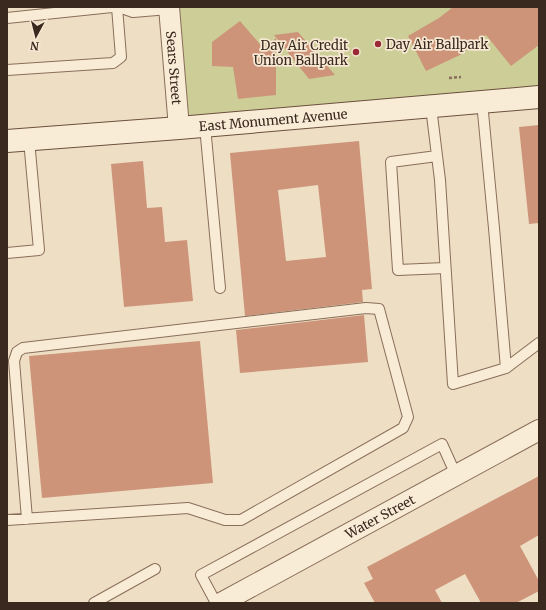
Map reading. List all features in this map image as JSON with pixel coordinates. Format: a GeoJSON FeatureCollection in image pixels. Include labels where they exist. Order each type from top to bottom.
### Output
{"type":"FeatureCollection","features":[{"type":"Feature","properties":{"kind":"main road","name":"East Monument Avenue"},"geometry":{"type":"LineString","coordinates":[[7,141],[205,126],[539,97]]}},
{"type":"Feature","properties":{"kind":"street","name":"Sears Street"},"geometry":{"type":"LineString","coordinates":[[169,8],[179,128]]}},
{"type":"Feature","properties":{"kind":"street","name":"Water Street"},"geometry":{"type":"LineString","coordinates":[[221,603],[539,430]]}},
{"type":"Feature","properties":{"kind":"lane"},"geometry":{"type":"LineString","coordinates":[[7,18],[112,7]]}},
{"type":"Feature","properties":{"kind":"lane"},"geometry":{"type":"LineString","coordinates":[[7,70],[113,63],[121,57],[118,7],[134,12],[169,8]]}},
{"type":"Feature","properties":{"kind":"lane"},"geometry":{"type":"LineString","coordinates":[[482,102],[506,368]]}},
{"type":"Feature","properties":{"kind":"lane"},"geometry":{"type":"LineString","coordinates":[[431,107],[440,180],[453,384],[506,368],[539,343]]}},
{"type":"Feature","properties":{"kind":"lane"},"geometry":{"type":"LineString","coordinates":[[205,126],[220,288]]}},
{"type":"Feature","properties":{"kind":"lane"},"geometry":{"type":"LineString","coordinates":[[7,252],[39,250],[29,140]]}},
{"type":"Feature","properties":{"kind":"lane"},"geometry":{"type":"LineString","coordinates":[[437,156],[391,162],[398,270],[445,268]]}},
{"type":"Feature","properties":{"kind":"lane"},"geometry":{"type":"LineString","coordinates":[[7,520],[28,519],[188,508],[225,520],[241,520],[403,428],[408,417],[379,309],[366,308],[23,348],[17,352],[14,361],[28,519]]}},
{"type":"Feature","properties":{"kind":"lane"},"geometry":{"type":"LineString","coordinates":[[216,603],[201,575],[442,444],[456,475]]}},
{"type":"Feature","properties":{"kind":"lane"},"geometry":{"type":"LineString","coordinates":[[94,603],[155,569]]}},
{"type":"Feature","properties":{"kind":"path"},"geometry":{"type":"LineString","coordinates":[[449,78],[461,77]]}},
{"type":"Feature","properties":{"kind":"green space","name":"Day Air Credit Union Ballpark"},"geometry":{"type":"Polygon","coordinates":[[[169,7],[539,7],[539,94],[179,128],[169,7]]]}},
{"type":"Feature","properties":{"kind":"building"},"geometry":{"type":"Polygon","coordinates":[[[453,7],[539,7],[539,45],[511,66],[486,35],[460,55],[426,71],[408,36],[439,18],[453,7]]]}},
{"type":"Feature","properties":{"kind":"building"},"geometry":{"type":"Polygon","coordinates":[[[240,21],[264,49],[276,38],[276,95],[238,99],[233,67],[212,66],[212,42],[240,21]]]}},
{"type":"Feature","properties":{"kind":"building"},"geometry":{"type":"Polygon","coordinates":[[[298,32],[335,75],[309,79],[274,35],[298,32]]]}},
{"type":"Feature","properties":{"kind":"building"},"geometry":{"type":"Polygon","coordinates":[[[539,125],[539,223],[529,224],[519,127],[539,125]]]}},
{"type":"Feature","properties":{"kind":"building"},"geometry":{"type":"Polygon","coordinates":[[[359,141],[372,289],[362,290],[363,302],[245,316],[230,153],[359,141]],[[318,185],[278,190],[286,261],[326,257],[318,185]]]}},
{"type":"Feature","properties":{"kind":"building"},"geometry":{"type":"Polygon","coordinates":[[[143,161],[147,208],[162,207],[165,242],[187,240],[193,301],[124,307],[111,164],[143,161]]]}},
{"type":"Feature","properties":{"kind":"building"},"geometry":{"type":"Polygon","coordinates":[[[364,315],[368,362],[240,373],[236,330],[364,315]]]}},
{"type":"Feature","properties":{"kind":"building"},"geometry":{"type":"Polygon","coordinates":[[[200,341],[213,483],[42,498],[29,356],[200,341]]]}},
{"type":"Feature","properties":{"kind":"building"},"geometry":{"type":"Polygon","coordinates":[[[539,476],[539,535],[520,546],[539,581],[539,591],[516,603],[481,603],[465,574],[435,590],[442,603],[375,603],[364,583],[373,579],[367,567],[539,476]]]}},
{"type":"Feature","properties":{"kind":"place","name":"Day Air Ballpark"},"geometry":{"type":"Point","coordinates":[378,44]}},
{"type":"Feature","properties":{"kind":"place","name":"Day Air Credit Union Ballpark"},"geometry":{"type":"Point","coordinates":[356,52]}}]}
